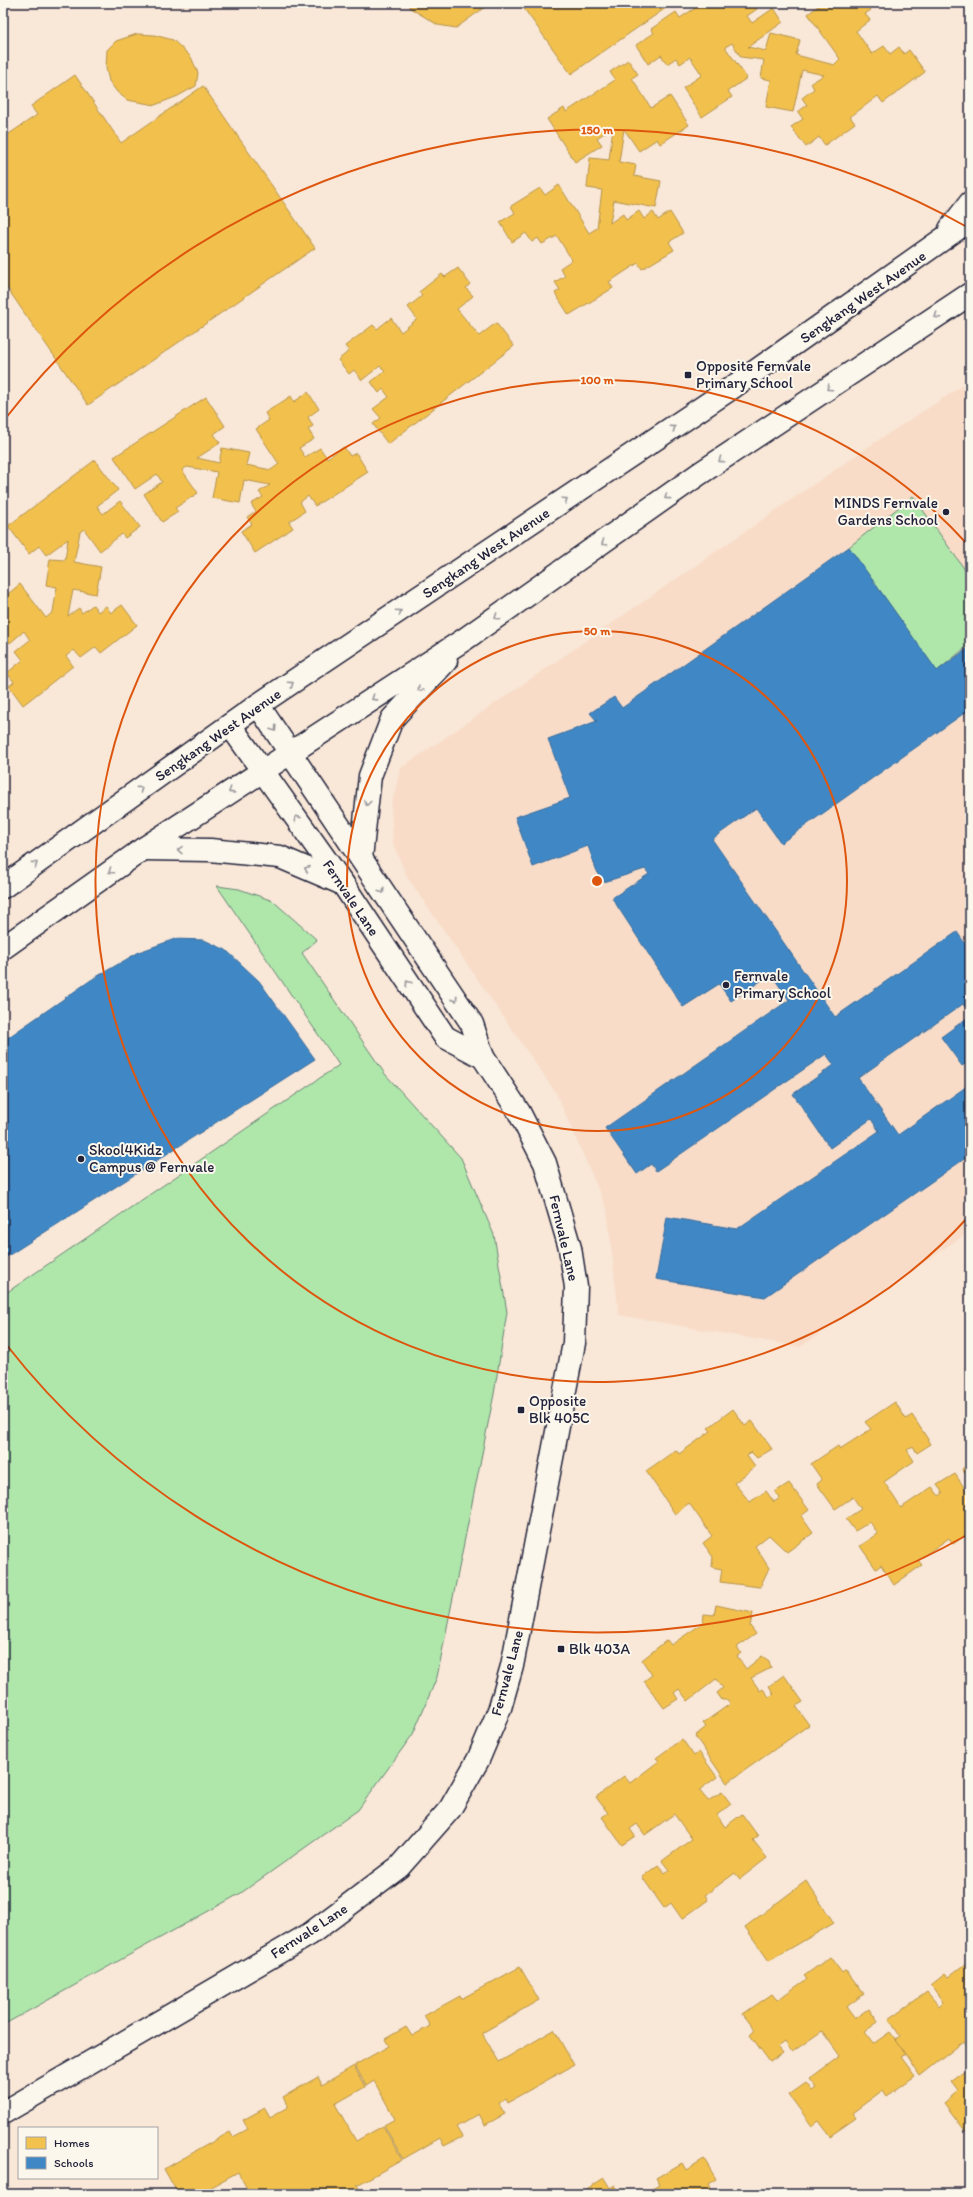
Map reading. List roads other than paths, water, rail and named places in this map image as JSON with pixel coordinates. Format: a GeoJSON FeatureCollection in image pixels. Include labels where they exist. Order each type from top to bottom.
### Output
{"type":"FeatureCollection","features":[{"type":"Feature","properties":{"kind":"main road"},"geometry":{"type":"LineString","coordinates":[[937,246],[970,203]]}},
{"type":"Feature","properties":{"kind":"main road","name":"Sengkang West Avenue"},"geometry":{"type":"LineString","coordinates":[[3,887],[230,724],[733,388],[937,246],[970,220]]}},
{"type":"Feature","properties":{"kind":"main road"},"geometry":{"type":"LineString","coordinates":[[3,948],[143,849],[465,639],[699,474],[970,294]]}},
{"type":"Feature","properties":{"kind":"main road"},"geometry":{"type":"LineString","coordinates":[[361,858],[370,776],[392,719],[465,639]]}},
{"type":"Feature","properties":{"kind":"main road","name":"Fernvale Lane"},"geometry":{"type":"LineString","coordinates":[[3,2113],[310,1934],[399,1867],[450,1808],[478,1760],[500,1708],[512,1666],[574,1343],[576,1287],[570,1248],[545,1163],[519,1112],[483,1057],[472,1024],[258,705]]}},
{"type":"Feature","properties":{"kind":"main road","name":"Fernvale Lane"},"geometry":{"type":"LineString","coordinates":[[230,724],[343,884],[445,1037],[483,1057]]}},
{"type":"Feature","properties":{"kind":"main road"},"geometry":{"type":"LineString","coordinates":[[143,849],[210,850],[280,857],[343,884]]}},
{"type":"Feature","properties":{"kind":"place","name":"Opposite Fernvale Primary School"},"geometry":{"type":"Point","coordinates":[688,375]}},
{"type":"Feature","properties":{"kind":"place","name":"MINDS Fernvale Gardens School"},"geometry":{"type":"Point","coordinates":[946,512]}},
{"type":"Feature","properties":{"kind":"place","name":"Fernvale Primary School"},"geometry":{"type":"Point","coordinates":[726,985]}},
{"type":"Feature","properties":{"kind":"place","name":"Skool4Kidz Campus @ Fernvale"},"geometry":{"type":"Point","coordinates":[81,1159]}},
{"type":"Feature","properties":{"kind":"place","name":"Opposite Blk 405C"},"geometry":{"type":"Point","coordinates":[521,1410]}},
{"type":"Feature","properties":{"kind":"place","name":"Blk 403A"},"geometry":{"type":"Point","coordinates":[561,1649]}}]}
